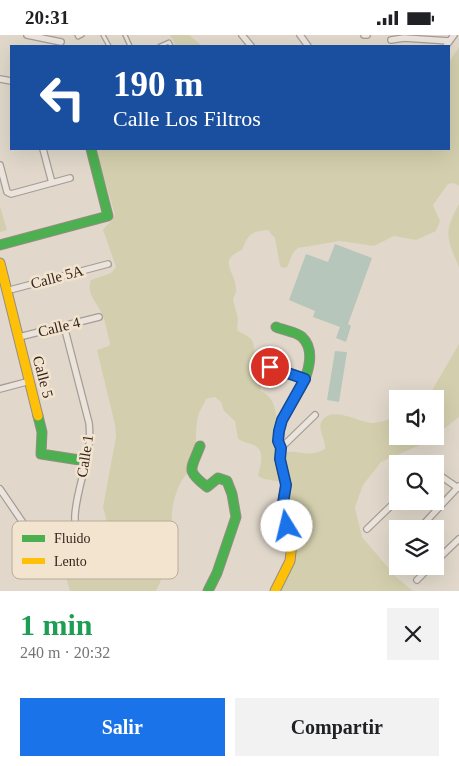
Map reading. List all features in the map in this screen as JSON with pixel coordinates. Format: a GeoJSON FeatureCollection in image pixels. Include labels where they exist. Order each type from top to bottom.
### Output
{"type":"FeatureCollection","features":[{"type":"Feature","properties":{"kind":"street"},"geometry":{"type":"LineString","coordinates":[[27,35],[61,42]]}},
{"type":"Feature","properties":{"kind":"street"},"geometry":{"type":"LineString","coordinates":[[242,35],[250,45]]}},
{"type":"Feature","properties":{"kind":"street"},"geometry":{"type":"LineString","coordinates":[[391,40],[404,38],[448,44],[454,35]]}},
{"type":"Feature","properties":{"kind":"street"},"geometry":{"type":"LineString","coordinates":[[43,150],[52,183]]}},
{"type":"Feature","properties":{"kind":"street"},"geometry":{"type":"LineString","coordinates":[[0,245],[108,216],[91,150]]}},
{"type":"Feature","properties":{"kind":"street"},"geometry":{"type":"LineString","coordinates":[[0,165],[7,192],[11,194],[70,178]]}},
{"type":"Feature","properties":{"kind":"street","name":"Calle 5"},"geometry":{"type":"LineString","coordinates":[[0,263],[42,432],[41,454],[86,461]]}},
{"type":"Feature","properties":{"kind":"street","name":"Calle 5A"},"geometry":{"type":"LineString","coordinates":[[6,291],[108,264]]}},
{"type":"Feature","properties":{"kind":"street","name":"Calle 4"},"geometry":{"type":"LineString","coordinates":[[18,337],[99,317]]}},
{"type":"Feature","properties":{"kind":"street","name":"Calle 1"},"geometry":{"type":"LineString","coordinates":[[64,326],[89,423],[90,435],[75,516],[76,521]]}},
{"type":"Feature","properties":{"kind":"street"},"geometry":{"type":"LineString","coordinates":[[275,591],[290,561],[292,543],[282,509],[286,485],[280,459],[281,448],[278,441],[282,420],[305,379],[310,359],[302,337],[276,327]]}},
{"type":"Feature","properties":{"kind":"street"},"geometry":{"type":"LineString","coordinates":[[270,367],[305,379]]}},
{"type":"Feature","properties":{"kind":"street"},"geometry":{"type":"LineString","coordinates":[[0,389],[30,381]]}},
{"type":"Feature","properties":{"kind":"street"},"geometry":{"type":"LineString","coordinates":[[281,448],[315,415]]}},
{"type":"Feature","properties":{"kind":"street"},"geometry":{"type":"LineString","coordinates":[[200,446],[191,469],[193,476],[207,487],[218,478],[227,481],[236,506],[236,517],[208,591]]}},
{"type":"Feature","properties":{"kind":"street"},"geometry":{"type":"LineString","coordinates":[[427,520],[458,487],[444,478]]}},
{"type":"Feature","properties":{"kind":"street"},"geometry":{"type":"LineString","coordinates":[[0,489],[22,521]]}},
{"type":"Feature","properties":{"kind":"street"},"geometry":{"type":"LineString","coordinates":[[367,529],[389,508]]}},
{"type":"Feature","properties":{"kind":"street"},"geometry":{"type":"LineString","coordinates":[[444,554],[459,539]]}},
{"type":"Feature","properties":{"kind":"street"},"geometry":{"type":"LineString","coordinates":[[417,580],[422,575]]}},
{"type":"Feature","properties":{"kind":"lane"},"geometry":{"type":"LineString","coordinates":[[77,35],[78,37],[82,35]]}},
{"type":"Feature","properties":{"kind":"shaded area"},"geometry":{"type":"Polygon","coordinates":[[[170,35],[189,35],[201,45],[175,45],[170,35]]]}},
{"type":"Feature","properties":{"kind":"shaded area"},"geometry":{"type":"Polygon","coordinates":[[[459,47],[459,186],[454,183],[448,184],[433,205],[440,221],[436,231],[416,240],[394,236],[374,246],[340,241],[298,248],[293,253],[287,267],[283,268],[280,266],[275,238],[268,230],[251,234],[242,250],[230,258],[229,267],[236,290],[233,300],[238,318],[237,330],[252,340],[255,359],[267,365],[260,391],[268,395],[275,410],[277,430],[275,456],[282,482],[258,476],[261,455],[258,448],[238,439],[235,421],[224,411],[221,402],[215,397],[206,399],[199,413],[194,458],[190,470],[180,484],[174,499],[172,521],[107,521],[103,507],[116,437],[115,425],[97,350],[109,346],[110,343],[104,319],[92,297],[90,285],[91,280],[111,273],[116,267],[103,230],[115,215],[96,150],[450,150],[450,60],[459,47]]]}},
{"type":"Feature","properties":{"kind":"shaded area"},"geometry":{"type":"Polygon","coordinates":[[[459,204],[459,267],[448,235],[451,222],[459,204]]]}},
{"type":"Feature","properties":{"kind":"shaded area"},"geometry":{"type":"Polygon","coordinates":[[[0,206],[7,230],[0,232],[0,206]]]}},
{"type":"Feature","properties":{"kind":"shaded area"},"geometry":{"type":"Polygon","coordinates":[[[335,244],[372,258],[348,324],[351,326],[346,342],[336,338],[340,327],[313,317],[315,311],[289,300],[306,254],[328,262],[335,244]]]}},
{"type":"Feature","properties":{"kind":"shaded area"},"geometry":{"type":"Polygon","coordinates":[[[459,344],[459,417],[444,429],[444,390],[432,390],[459,344]]]}},
{"type":"Feature","properties":{"kind":"shaded area"},"geometry":{"type":"Polygon","coordinates":[[[335,351],[347,352],[339,402],[327,400],[335,351]]]}},
{"type":"Feature","properties":{"kind":"shaded area"},"geometry":{"type":"Polygon","coordinates":[[[337,414],[371,423],[389,419],[389,445],[420,445],[397,455],[389,455],[389,459],[381,462],[363,485],[355,508],[362,537],[389,569],[389,575],[394,575],[413,591],[279,591],[293,567],[297,546],[287,515],[291,487],[284,461],[284,452],[314,453],[325,449],[320,426],[325,418],[330,415],[337,414]]]}},
{"type":"Feature","properties":{"kind":"shaded area"},"geometry":{"type":"Polygon","coordinates":[[[67,579],[162,579],[156,591],[70,591],[67,579]]]}},
{"type":"Feature","properties":{"kind":"traffic: fast"},"geometry":{"type":"LineString","coordinates":[[0,245],[108,216],[91,150]]}},
{"type":"Feature","properties":{"kind":"traffic: fast"},"geometry":{"type":"LineString","coordinates":[[276,327],[302,337],[309,348],[308,369],[301,387]]}},
{"type":"Feature","properties":{"kind":"traffic: fast"},"geometry":{"type":"LineString","coordinates":[[38,416],[42,432],[41,454],[86,461]]}},
{"type":"Feature","properties":{"kind":"traffic: fast"},"geometry":{"type":"LineString","coordinates":[[200,446],[192,465],[195,477],[207,487],[218,478],[227,481],[232,494],[236,517],[217,573],[208,591]]}},
{"type":"Feature","properties":{"kind":"traffic: slow"},"geometry":{"type":"LineString","coordinates":[[0,263],[38,416]]}},
{"type":"Feature","properties":{"kind":"traffic: slow"},"geometry":{"type":"LineString","coordinates":[[275,591],[290,561],[292,543],[282,509],[286,485],[280,459],[279,431],[282,420],[301,387]]}},
{"type":"Feature","properties":{"kind":"route"},"geometry":{"type":"LineString","coordinates":[[270,367],[305,379],[282,420],[279,431],[280,459],[286,485],[282,509],[287,526]]}}]}
